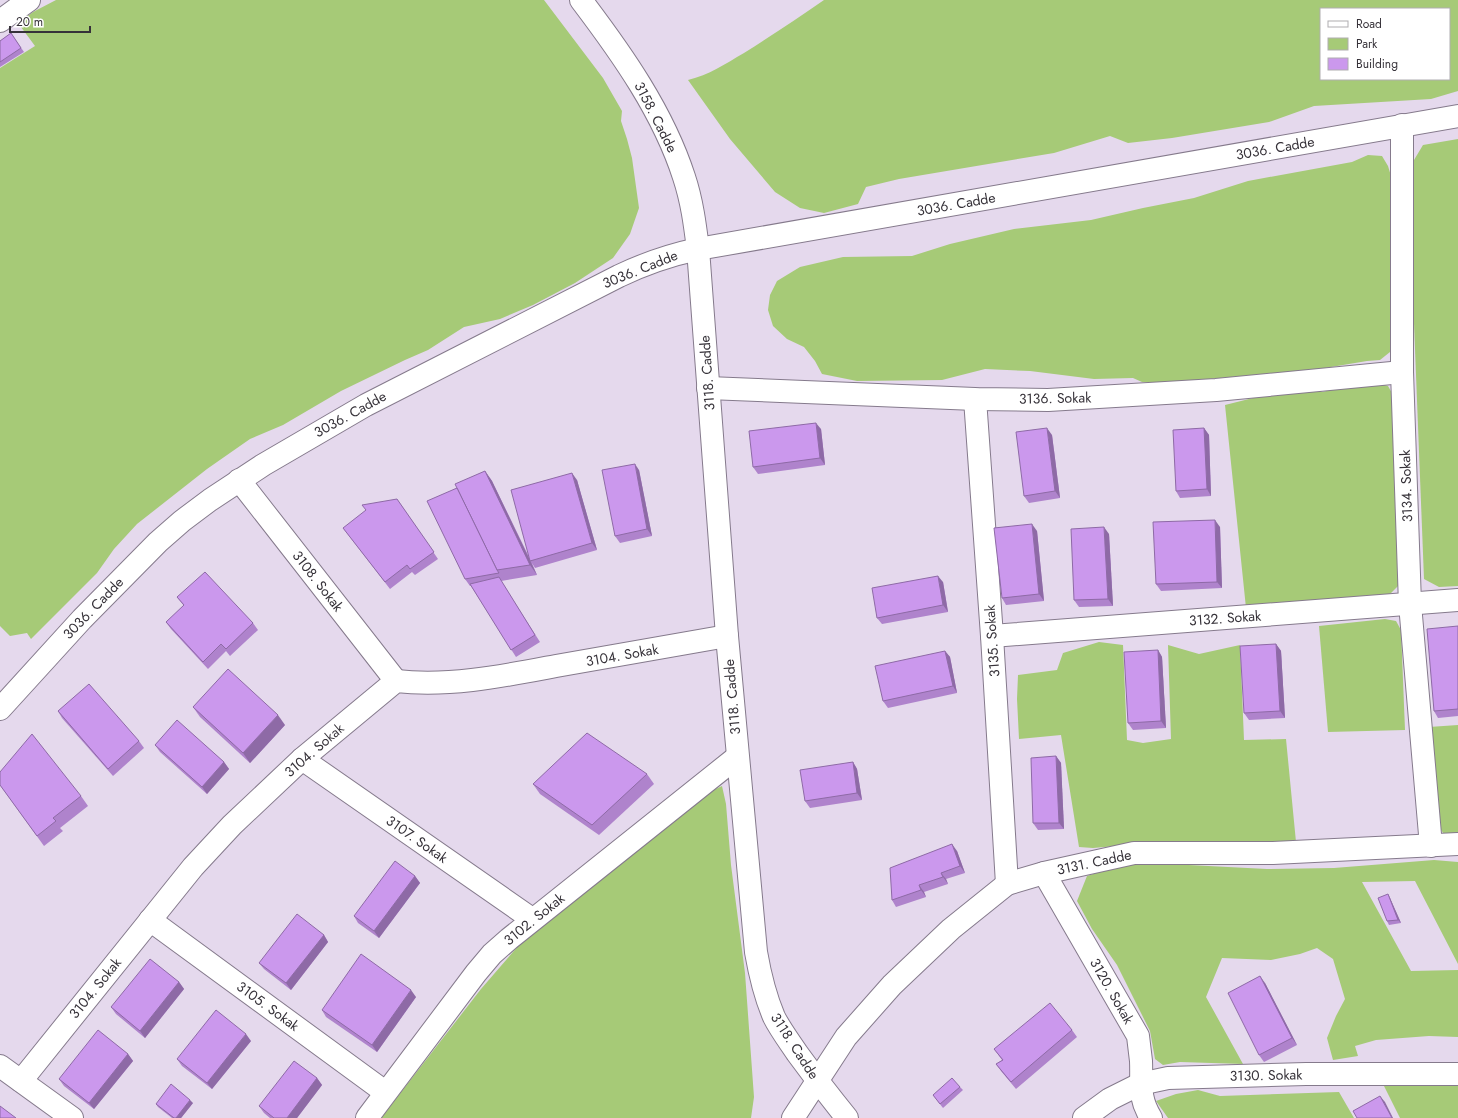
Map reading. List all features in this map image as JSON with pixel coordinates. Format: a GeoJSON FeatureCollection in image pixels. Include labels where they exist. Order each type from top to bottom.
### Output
{"type":"FeatureCollection","features":[{"type":"Feature","properties":{"kind":"street"},"geometry":{"type":"LineString","coordinates":[[0,21],[29,0]]}},
{"type":"Feature","properties":{"kind":"street","name":"3158. Cadde"},"geometry":{"type":"LineString","coordinates":[[581,0],[635,77],[657,114],[669,138],[689,194],[694,214],[698,249]]}},
{"type":"Feature","properties":{"kind":"street","name":"3036. Cadde"},"geometry":{"type":"LineString","coordinates":[[0,709],[82,619],[158,542],[182,521],[239,480],[296,444],[366,405],[619,276],[665,257],[698,249],[1458,116]]}},
{"type":"Feature","properties":{"kind":"street","name":"3134. Sokak"},"geometry":{"type":"LineString","coordinates":[[1402,125],[1402,372],[1410,604],[1431,846]]}},
{"type":"Feature","properties":{"kind":"street","name":"3118. Cadde"},"geometry":{"type":"LineString","coordinates":[[698,249],[737,757],[759,973],[765,995],[775,1018],[817,1080],[847,1118]]}},
{"type":"Feature","properties":{"kind":"street","name":"3136. Sokak"},"geometry":{"type":"LineString","coordinates":[[708,388],[975,399],[1048,400],[1216,390],[1402,372]]}},
{"type":"Feature","properties":{"kind":"street","name":"3135. Sokak"},"geometry":{"type":"LineString","coordinates":[[975,399],[992,636],[1007,884]]}},
{"type":"Feature","properties":{"kind":"street","name":"3108. Sokak"},"geometry":{"type":"LineString","coordinates":[[239,480],[396,681]]}},
{"type":"Feature","properties":{"kind":"street","name":"3132. Sokak"},"geometry":{"type":"LineString","coordinates":[[992,636],[1458,600]]}},
{"type":"Feature","properties":{"kind":"street","name":"3104. Sokak"},"geometry":{"type":"LineString","coordinates":[[21,1081],[193,867],[232,825],[302,759],[396,681],[437,683],[488,678],[727,636]]}},
{"type":"Feature","properties":{"kind":"street","name":"3102. Sokak"},"geometry":{"type":"LineString","coordinates":[[367,1118],[476,972],[509,938],[737,757]]}},
{"type":"Feature","properties":{"kind":"street","name":"3107. Sokak"},"geometry":{"type":"LineString","coordinates":[[302,759],[532,919]]}},
{"type":"Feature","properties":{"kind":"street","name":"3131. Cadde"},"geometry":{"type":"LineString","coordinates":[[793,1118],[846,1037],[892,985],[952,929],[1007,884],[1044,873],[1134,854],[1273,853],[1458,844]]}},
{"type":"Feature","properties":{"kind":"street","name":"3120. Sokak"},"geometry":{"type":"LineString","coordinates":[[1044,873],[1138,1036],[1141,1061],[1140,1084],[1144,1107],[1151,1118]]}},
{"type":"Feature","properties":{"kind":"street","name":"3105. Sokak"},"geometry":{"type":"LineString","coordinates":[[150,920],[386,1092]]}},
{"type":"Feature","properties":{"kind":"street"},"geometry":{"type":"LineString","coordinates":[[0,1066],[72,1118]]}},
{"type":"Feature","properties":{"kind":"street","name":"3130. Sokak"},"geometry":{"type":"LineString","coordinates":[[1084,1118],[1110,1099],[1140,1084],[1168,1078],[1306,1074],[1458,1074]]}},
{"type":"Feature","properties":{"kind":"green space"},"geometry":{"type":"Polygon","coordinates":[[[56,0],[544,0],[603,78],[622,111],[621,121],[632,158],[639,208],[630,234],[613,258],[575,283],[533,305],[500,319],[464,327],[428,350],[341,391],[283,425],[250,439],[207,469],[137,524],[114,549],[97,573],[31,639],[27,633],[10,636],[0,626],[0,68],[35,46],[18,23],[33,12],[56,0]]]}},
{"type":"Feature","properties":{"kind":"green space"},"geometry":{"type":"Polygon","coordinates":[[[824,0],[1458,0],[1458,91],[1431,99],[1314,106],[1269,122],[1172,138],[1128,143],[1110,136],[1054,153],[899,179],[866,187],[858,204],[824,213],[800,208],[775,192],[730,139],[688,80],[710,72],[754,47],[824,0]]]}},
{"type":"Feature","properties":{"kind":"green space"},"geometry":{"type":"Polygon","coordinates":[[[1458,139],[1458,586],[1439,587],[1424,579],[1408,170],[1423,145],[1458,139]]]}},
{"type":"Feature","properties":{"kind":"green space"},"geometry":{"type":"Polygon","coordinates":[[[1368,155],[1382,156],[1388,166],[1391,176],[1392,343],[1390,352],[1380,360],[1319,369],[1166,383],[1142,382],[1133,378],[1094,379],[1030,371],[985,369],[942,380],[857,381],[822,374],[815,361],[804,347],[787,339],[773,326],[768,310],[770,295],[777,281],[800,267],[843,257],[912,256],[950,244],[1014,229],[1091,220],[1194,198],[1248,181],[1352,162],[1368,155]]]}},
{"type":"Feature","properties":{"kind":"green space"},"geometry":{"type":"Polygon","coordinates":[[[1376,383],[1388,386],[1392,393],[1399,585],[1388,596],[1371,595],[1246,608],[1225,405],[1273,393],[1316,387],[1322,392],[1353,385],[1376,383]]]}},
{"type":"Feature","properties":{"kind":"green space"},"geometry":{"type":"Polygon","coordinates":[[[1385,619],[1396,621],[1401,630],[1405,730],[1328,732],[1319,626],[1385,619]]]}},
{"type":"Feature","properties":{"kind":"green space"},"geometry":{"type":"Polygon","coordinates":[[[1099,642],[1123,645],[1127,740],[1143,743],[1171,739],[1168,645],[1199,654],[1240,645],[1244,740],[1286,739],[1296,842],[1150,843],[1093,848],[1079,847],[1061,735],[1019,739],[1017,699],[1018,675],[1057,670],[1063,653],[1099,642]]]}},
{"type":"Feature","properties":{"kind":"green space"},"geometry":{"type":"Polygon","coordinates":[[[1458,725],[1458,839],[1445,836],[1436,822],[1429,727],[1458,725]]]}},
{"type":"Feature","properties":{"kind":"green space"},"geometry":{"type":"Polygon","coordinates":[[[722,786],[726,804],[731,865],[745,973],[754,1097],[751,1118],[381,1118],[481,989],[525,938],[699,797],[722,786]]]}},
{"type":"Feature","properties":{"kind":"green space"},"geometry":{"type":"Polygon","coordinates":[[[1434,860],[1458,862],[1458,964],[1415,881],[1362,882],[1411,971],[1458,970],[1458,1037],[1429,1036],[1376,1040],[1355,1046],[1358,1056],[1333,1060],[1327,1038],[1345,999],[1333,959],[1317,948],[1300,954],[1271,960],[1222,958],[1206,997],[1243,1064],[1180,1062],[1163,1065],[1155,1059],[1150,1031],[1117,965],[1092,929],[1077,901],[1087,876],[1130,862],[1267,869],[1334,868],[1434,860]]]}},
{"type":"Feature","properties":{"kind":"green space"},"geometry":{"type":"Polygon","coordinates":[[[1384,1086],[1458,1086],[1458,1118],[1400,1118],[1384,1086]]]}},
{"type":"Feature","properties":{"kind":"green space"},"geometry":{"type":"Polygon","coordinates":[[[1198,1090],[1220,1096],[1339,1092],[1354,1118],[1168,1118],[1156,1101],[1176,1094],[1198,1090]]]}},
{"type":"Feature","properties":{"kind":"building"},"geometry":{"type":"Polygon","coordinates":[[[11,33],[21,48],[0,62],[0,41],[11,33]]]}},
{"type":"Feature","properties":{"kind":"building"},"geometry":{"type":"Polygon","coordinates":[[[816,423],[820,458],[753,467],[749,431],[816,423]]]}},
{"type":"Feature","properties":{"kind":"building"},"geometry":{"type":"Polygon","coordinates":[[[1047,428],[1055,491],[1024,496],[1016,432],[1047,428]]]}},
{"type":"Feature","properties":{"kind":"building"},"geometry":{"type":"Polygon","coordinates":[[[1204,428],[1207,489],[1176,491],[1173,430],[1204,428]]]}},
{"type":"Feature","properties":{"kind":"building"},"geometry":{"type":"Polygon","coordinates":[[[635,464],[647,529],[615,536],[602,470],[635,464]]]}},
{"type":"Feature","properties":{"kind":"building"},"geometry":{"type":"Polygon","coordinates":[[[485,471],[530,565],[497,570],[455,484],[485,471]]]}},
{"type":"Feature","properties":{"kind":"building"},"geometry":{"type":"Polygon","coordinates":[[[572,473],[592,543],[530,561],[511,490],[572,473]]]}},
{"type":"Feature","properties":{"kind":"building"},"geometry":{"type":"Polygon","coordinates":[[[457,488],[499,573],[465,579],[427,501],[457,488]]]}},
{"type":"Feature","properties":{"kind":"building"},"geometry":{"type":"Polygon","coordinates":[[[397,499],[434,552],[410,569],[407,565],[385,582],[343,528],[366,510],[362,505],[397,499]]]}},
{"type":"Feature","properties":{"kind":"building"},"geometry":{"type":"Polygon","coordinates":[[[1215,520],[1217,582],[1156,584],[1153,522],[1215,520]]]}},
{"type":"Feature","properties":{"kind":"building"},"geometry":{"type":"Polygon","coordinates":[[[1032,524],[1039,594],[1002,598],[994,528],[1032,524]]]}},
{"type":"Feature","properties":{"kind":"building"},"geometry":{"type":"Polygon","coordinates":[[[1104,527],[1108,599],[1074,600],[1071,529],[1104,527]]]}},
{"type":"Feature","properties":{"kind":"building"},"geometry":{"type":"Polygon","coordinates":[[[205,572],[253,623],[226,649],[221,644],[203,662],[166,622],[184,605],[177,597],[205,572]]]}},
{"type":"Feature","properties":{"kind":"building"},"geometry":{"type":"Polygon","coordinates":[[[938,576],[943,605],[877,618],[872,588],[938,576]]]}},
{"type":"Feature","properties":{"kind":"building"},"geometry":{"type":"Polygon","coordinates":[[[499,577],[535,635],[511,650],[470,584],[499,577]]]}},
{"type":"Feature","properties":{"kind":"building"},"geometry":{"type":"Polygon","coordinates":[[[1458,626],[1458,709],[1434,711],[1427,629],[1458,626]]]}},
{"type":"Feature","properties":{"kind":"building"},"geometry":{"type":"Polygon","coordinates":[[[1276,644],[1280,711],[1244,713],[1240,646],[1276,644]]]}},
{"type":"Feature","properties":{"kind":"building"},"geometry":{"type":"Polygon","coordinates":[[[1158,650],[1161,721],[1128,723],[1124,652],[1158,650]]]}},
{"type":"Feature","properties":{"kind":"building"},"geometry":{"type":"Polygon","coordinates":[[[945,651],[953,686],[883,701],[875,666],[945,651]]]}},
{"type":"Feature","properties":{"kind":"building"},"geometry":{"type":"Polygon","coordinates":[[[228,669],[278,715],[243,753],[193,707],[228,669]]]}},
{"type":"Feature","properties":{"kind":"building"},"geometry":{"type":"Polygon","coordinates":[[[89,684],[139,741],[108,769],[58,711],[89,684]]]}},
{"type":"Feature","properties":{"kind":"building"},"geometry":{"type":"Polygon","coordinates":[[[177,720],[224,762],[202,787],[155,745],[177,720]]]}},
{"type":"Feature","properties":{"kind":"building"},"geometry":{"type":"Polygon","coordinates":[[[587,733],[647,774],[592,825],[533,784],[587,733]]]}},
{"type":"Feature","properties":{"kind":"building"},"geometry":{"type":"Polygon","coordinates":[[[32,734],[81,796],[53,818],[56,821],[37,836],[0,785],[0,772],[32,734]]]}},
{"type":"Feature","properties":{"kind":"building"},"geometry":{"type":"Polygon","coordinates":[[[1056,756],[1059,823],[1033,823],[1031,758],[1056,756]]]}},
{"type":"Feature","properties":{"kind":"building"},"geometry":{"type":"Polygon","coordinates":[[[853,762],[857,793],[805,801],[800,770],[853,762]]]}},
{"type":"Feature","properties":{"kind":"building"},"geometry":{"type":"Polygon","coordinates":[[[952,844],[960,866],[941,873],[943,877],[919,885],[921,890],[892,900],[890,868],[952,844]]]}},
{"type":"Feature","properties":{"kind":"building"},"geometry":{"type":"Polygon","coordinates":[[[395,861],[415,876],[374,931],[354,916],[395,861]]]}},
{"type":"Feature","properties":{"kind":"building"},"geometry":{"type":"Polygon","coordinates":[[[1388,894],[1398,920],[1387,921],[1378,898],[1388,894]]]}},
{"type":"Feature","properties":{"kind":"building"},"geometry":{"type":"Polygon","coordinates":[[[297,914],[324,935],[286,983],[259,963],[297,914]]]}},
{"type":"Feature","properties":{"kind":"building"},"geometry":{"type":"Polygon","coordinates":[[[361,954],[411,990],[372,1045],[322,1010],[361,954]]]}},
{"type":"Feature","properties":{"kind":"building"},"geometry":{"type":"Polygon","coordinates":[[[150,959],[179,982],[140,1031],[111,1007],[150,959]]]}},
{"type":"Feature","properties":{"kind":"building"},"geometry":{"type":"Polygon","coordinates":[[[1260,976],[1292,1038],[1259,1055],[1228,993],[1260,976]]]}},
{"type":"Feature","properties":{"kind":"building"},"geometry":{"type":"Polygon","coordinates":[[[1050,1003],[1072,1030],[1011,1082],[996,1064],[1003,1060],[994,1049],[1050,1003]]]}},
{"type":"Feature","properties":{"kind":"building"},"geometry":{"type":"Polygon","coordinates":[[[216,1010],[246,1034],[207,1083],[177,1059],[216,1010]]]}},
{"type":"Feature","properties":{"kind":"building"},"geometry":{"type":"Polygon","coordinates":[[[98,1030],[128,1054],[89,1103],[59,1079],[98,1030]]]}},
{"type":"Feature","properties":{"kind":"building"},"geometry":{"type":"Polygon","coordinates":[[[294,1061],[317,1078],[287,1118],[274,1118],[259,1106],[294,1061]]]}},
{"type":"Feature","properties":{"kind":"building"},"geometry":{"type":"Polygon","coordinates":[[[952,1078],[960,1087],[940,1104],[933,1095],[952,1078]]]}},
{"type":"Feature","properties":{"kind":"building"},"geometry":{"type":"Polygon","coordinates":[[[171,1084],[190,1100],[176,1118],[156,1104],[171,1084]]]}},
{"type":"Feature","properties":{"kind":"building"},"geometry":{"type":"Polygon","coordinates":[[[1380,1096],[1392,1118],[1357,1118],[1353,1111],[1380,1096]]]}},
{"type":"Feature","properties":{"kind":"building"},"geometry":{"type":"Polygon","coordinates":[[[0,1106],[16,1118],[0,1118],[0,1106]]]}}]}
